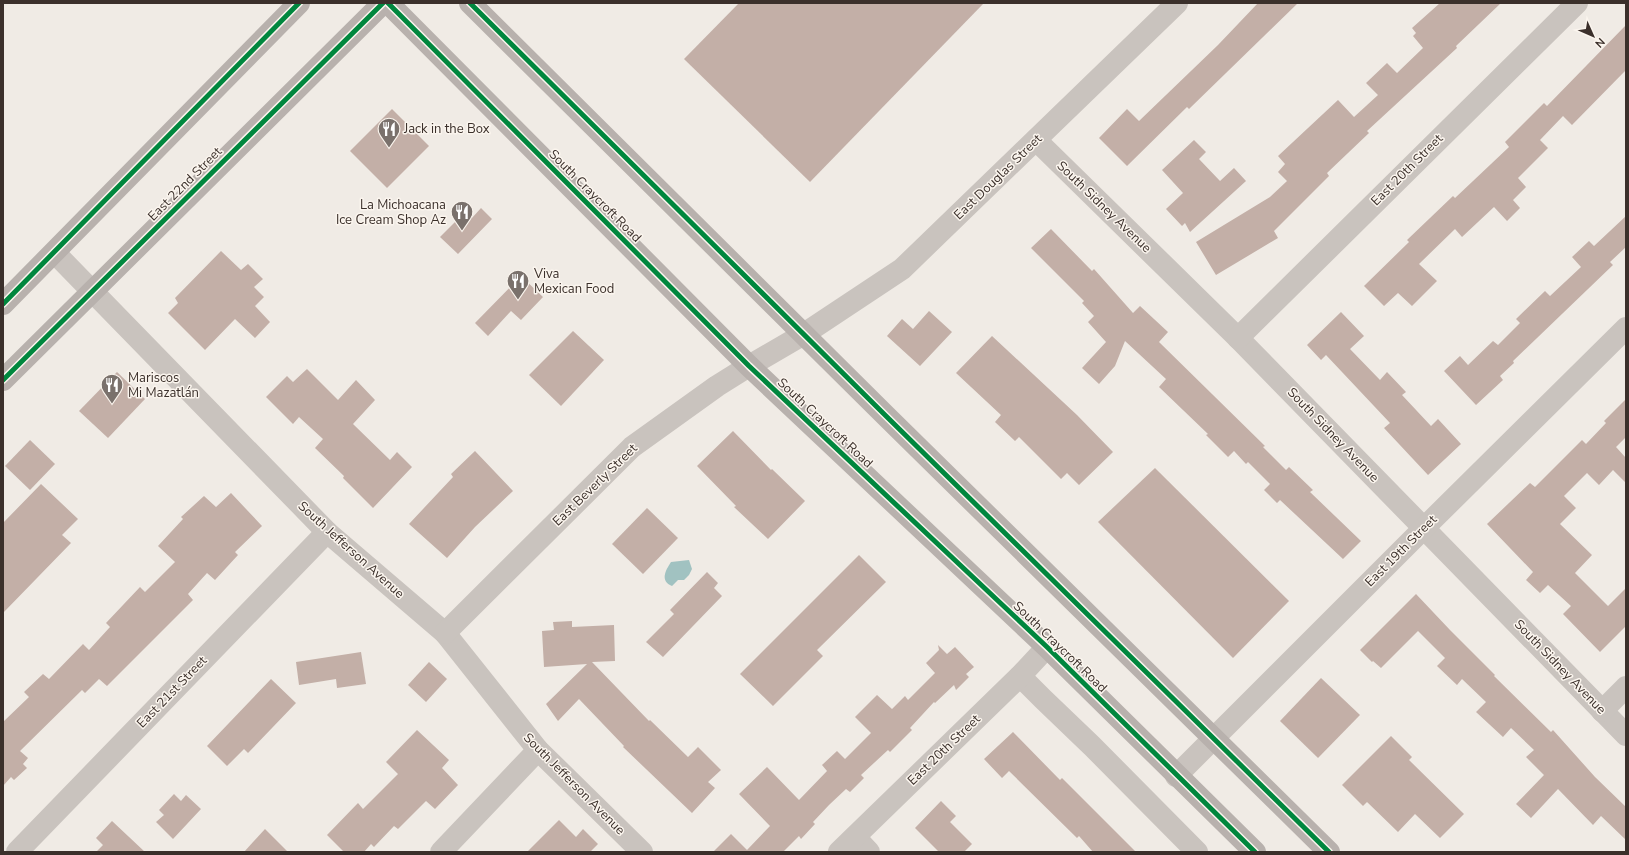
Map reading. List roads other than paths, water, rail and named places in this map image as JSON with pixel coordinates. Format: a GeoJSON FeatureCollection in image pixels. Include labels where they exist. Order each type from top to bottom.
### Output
{"type":"FeatureCollection","features":[{"type":"Feature","properties":{"kind":"main road"},"geometry":{"type":"LineString","coordinates":[[3,304],[55,253],[299,3]]}},
{"type":"Feature","properties":{"kind":"main road","name":"East 22nd Street"},"geometry":{"type":"LineString","coordinates":[[3,380],[383,3]]}},
{"type":"Feature","properties":{"kind":"main road","name":"South Craycroft Road"},"geometry":{"type":"LineString","coordinates":[[388,3],[749,366],[1047,647],[1254,852]]}},
{"type":"Feature","properties":{"kind":"main road"},"geometry":{"type":"LineString","coordinates":[[470,3],[1329,852]]}},
{"type":"Feature","properties":{"kind":"street","name":"East Douglas Street"},"geometry":{"type":"LineString","coordinates":[[804,334],[902,269],[1176,3]]}},
{"type":"Feature","properties":{"kind":"street","name":"East 20th Street"},"geometry":{"type":"LineString","coordinates":[[1238,338],[1577,3]]}},
{"type":"Feature","properties":{"kind":"street","name":"South Sidney Avenue"},"geometry":{"type":"LineString","coordinates":[[1036,140],[1238,338],[1626,735]]}},
{"type":"Feature","properties":{"kind":"street","name":"South Jefferson Avenue"},"geometry":{"type":"LineString","coordinates":[[55,253],[327,532],[444,633],[538,750],[642,852]]}},
{"type":"Feature","properties":{"kind":"street","name":"East 19th Street"},"geometry":{"type":"LineString","coordinates":[[1176,776],[1626,328]]}},
{"type":"Feature","properties":{"kind":"street","name":"East Beverly Street"},"geometry":{"type":"LineString","coordinates":[[444,633],[632,447],[712,390],[749,366],[804,334]]}},
{"type":"Feature","properties":{"kind":"street","name":"East 21st Street"},"geometry":{"type":"LineString","coordinates":[[17,852],[327,532]]}},
{"type":"Feature","properties":{"kind":"street","name":"East 20th Street"},"geometry":{"type":"LineString","coordinates":[[854,847],[1047,647]]}},
{"type":"Feature","properties":{"kind":"street"},"geometry":{"type":"LineString","coordinates":[[1020,676],[1197,852]]}},
{"type":"Feature","properties":{"kind":"street"},"geometry":{"type":"LineString","coordinates":[[1602,711],[1626,687]]}},
{"type":"Feature","properties":{"kind":"street"},"geometry":{"type":"LineString","coordinates":[[441,852],[538,750]]}},
{"type":"Feature","properties":{"kind":"water"},"geometry":{"type":"Polygon","coordinates":[[[689,560],[692,569],[689,575],[684,580],[678,580],[672,586],[668,584],[665,576],[671,562],[689,560]]]}},
{"type":"Feature","properties":{"kind":"place","name":"Jack in the Box"},"geometry":{"type":"Point","coordinates":[389,148]}},
{"type":"Feature","properties":{"kind":"place","name":"La Michoacana Ice Cream Shop Az"},"geometry":{"type":"Point","coordinates":[462,232]}},
{"type":"Feature","properties":{"kind":"place","name":"Viva Mexican Food"},"geometry":{"type":"Point","coordinates":[518,300]}},
{"type":"Feature","properties":{"kind":"place","name":"Mariscos Mi Mazatlán"},"geometry":{"type":"Point","coordinates":[112,404]}}]}
